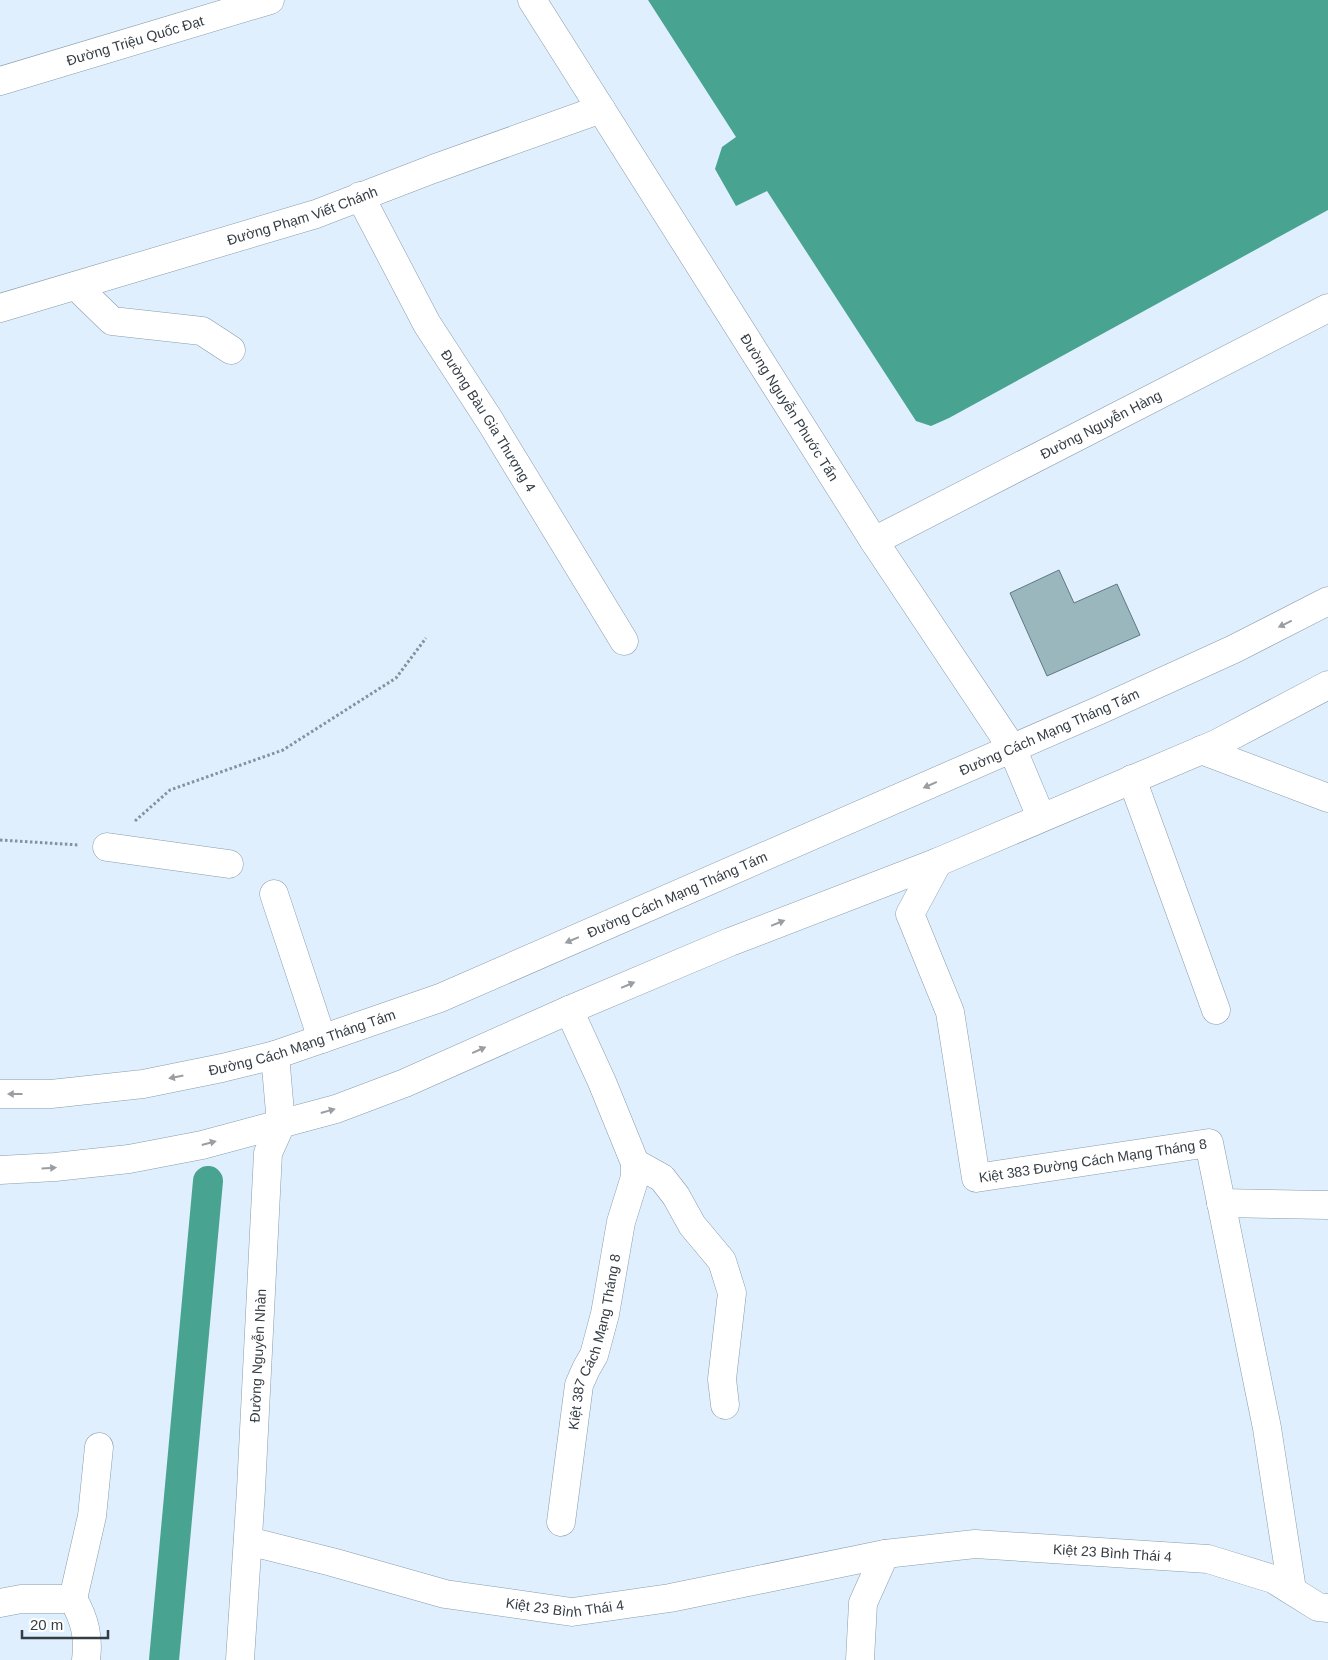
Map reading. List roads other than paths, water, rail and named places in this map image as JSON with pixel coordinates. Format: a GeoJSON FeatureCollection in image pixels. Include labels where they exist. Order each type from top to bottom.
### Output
{"type":"FeatureCollection","features":[{"type":"Feature","properties":{"kind":"main road","name":"Đường Triệu Quốc Đạt"},"geometry":{"type":"LineString","coordinates":[[0,81],[270,0]]}},
{"type":"Feature","properties":{"kind":"main road","name":"Đường Nguyễn Phước Tấn"},"geometry":{"type":"LineString","coordinates":[[532,0],[874,541],[1012,748],[1041,817]]}},
{"type":"Feature","properties":{"kind":"main road","name":"Đường Phạm Viết Chánh"},"geometry":{"type":"LineString","coordinates":[[0,308],[307,217],[433,168],[601,109]]}},
{"type":"Feature","properties":{"kind":"main road","name":"Đường Bàu Gia Thượng 4"},"geometry":{"type":"LineString","coordinates":[[360,196],[427,324],[490,421],[624,641]]}},
{"type":"Feature","properties":{"kind":"main road"},"geometry":{"type":"LineString","coordinates":[[76,286],[112,321],[202,332],[231,350]]}},
{"type":"Feature","properties":{"kind":"main road","name":"Đường Nguyễn Hàng"},"geometry":{"type":"LineString","coordinates":[[874,541],[1328,308]]}},
{"type":"Feature","properties":{"kind":"main road","name":"Đường Cách Mạng Tháng Tám"},"geometry":{"type":"LineString","coordinates":[[0,1094],[51,1094],[143,1084],[222,1068],[275,1055],[440,998],[1109,706],[1216,657],[1328,601]]}},
{"type":"Feature","properties":{"kind":"main road"},"geometry":{"type":"LineString","coordinates":[[0,1170],[55,1167],[129,1159],[202,1145],[336,1108],[405,1083],[569,1010],[730,942],[938,862],[1216,744],[1328,685]]}},
{"type":"Feature","properties":{"kind":"main road"},"geometry":{"type":"LineString","coordinates":[[1201,750],[1328,798]]}},
{"type":"Feature","properties":{"kind":"main road"},"geometry":{"type":"LineString","coordinates":[[1132,779],[1216,1010]]}},
{"type":"Feature","properties":{"kind":"main road"},"geometry":{"type":"LineString","coordinates":[[107,847],[229,864]]}},
{"type":"Feature","properties":{"kind":"main road","name":"Kiệt 383 Đường Cách Mạng Tháng 8"},"geometry":{"type":"LineString","coordinates":[[938,862],[910,914],[950,1012],[976,1178],[1209,1143],[1267,1428],[1292,1590]]}},
{"type":"Feature","properties":{"kind":"main road"},"geometry":{"type":"LineString","coordinates":[[274,894],[322,1039]]}},
{"type":"Feature","properties":{"kind":"main road","name":"Kiệt 387 Cách Mạng Tháng 8"},"geometry":{"type":"LineString","coordinates":[[561,1522],[578,1385],[594,1355],[605,1314],[621,1222],[635,1177],[635,1163],[602,1082],[569,1010]]}},
{"type":"Feature","properties":{"kind":"main road","name":"Đường Nguyễn Nhàn"},"geometry":{"type":"LineString","coordinates":[[240,1660],[268,1153],[281,1124],[275,1055]]}},
{"type":"Feature","properties":{"kind":"main road"},"geometry":{"type":"LineString","coordinates":[[635,1163],[662,1178],[676,1196],[692,1226],[722,1261],[732,1293],[722,1379],[724,1405]]}},
{"type":"Feature","properties":{"kind":"main road"},"geometry":{"type":"LineString","coordinates":[[1221,1203],[1328,1205]]}},
{"type":"Feature","properties":{"kind":"main road"},"geometry":{"type":"LineString","coordinates":[[86,1660],[88,1642],[79,1610],[73,1599],[92,1516],[99,1447]]}},
{"type":"Feature","properties":{"kind":"main road","name":"Kiệt 23 Bình Thái 4"},"geometry":{"type":"LineString","coordinates":[[248,1541],[332,1562],[445,1594],[572,1612],[670,1598],[885,1554],[975,1544],[1208,1559],[1273,1579],[1318,1607],[1328,1608]]}},
{"type":"Feature","properties":{"kind":"main road"},"geometry":{"type":"LineString","coordinates":[[860,1660],[863,1603],[885,1554]]}},
{"type":"Feature","properties":{"kind":"main road"},"geometry":{"type":"LineString","coordinates":[[0,1603],[21,1599],[73,1599]]}},
{"type":"Feature","properties":{"kind":"waterway"},"geometry":{"type":"LineString","coordinates":[[164,1660],[208,1181]]}}]}
